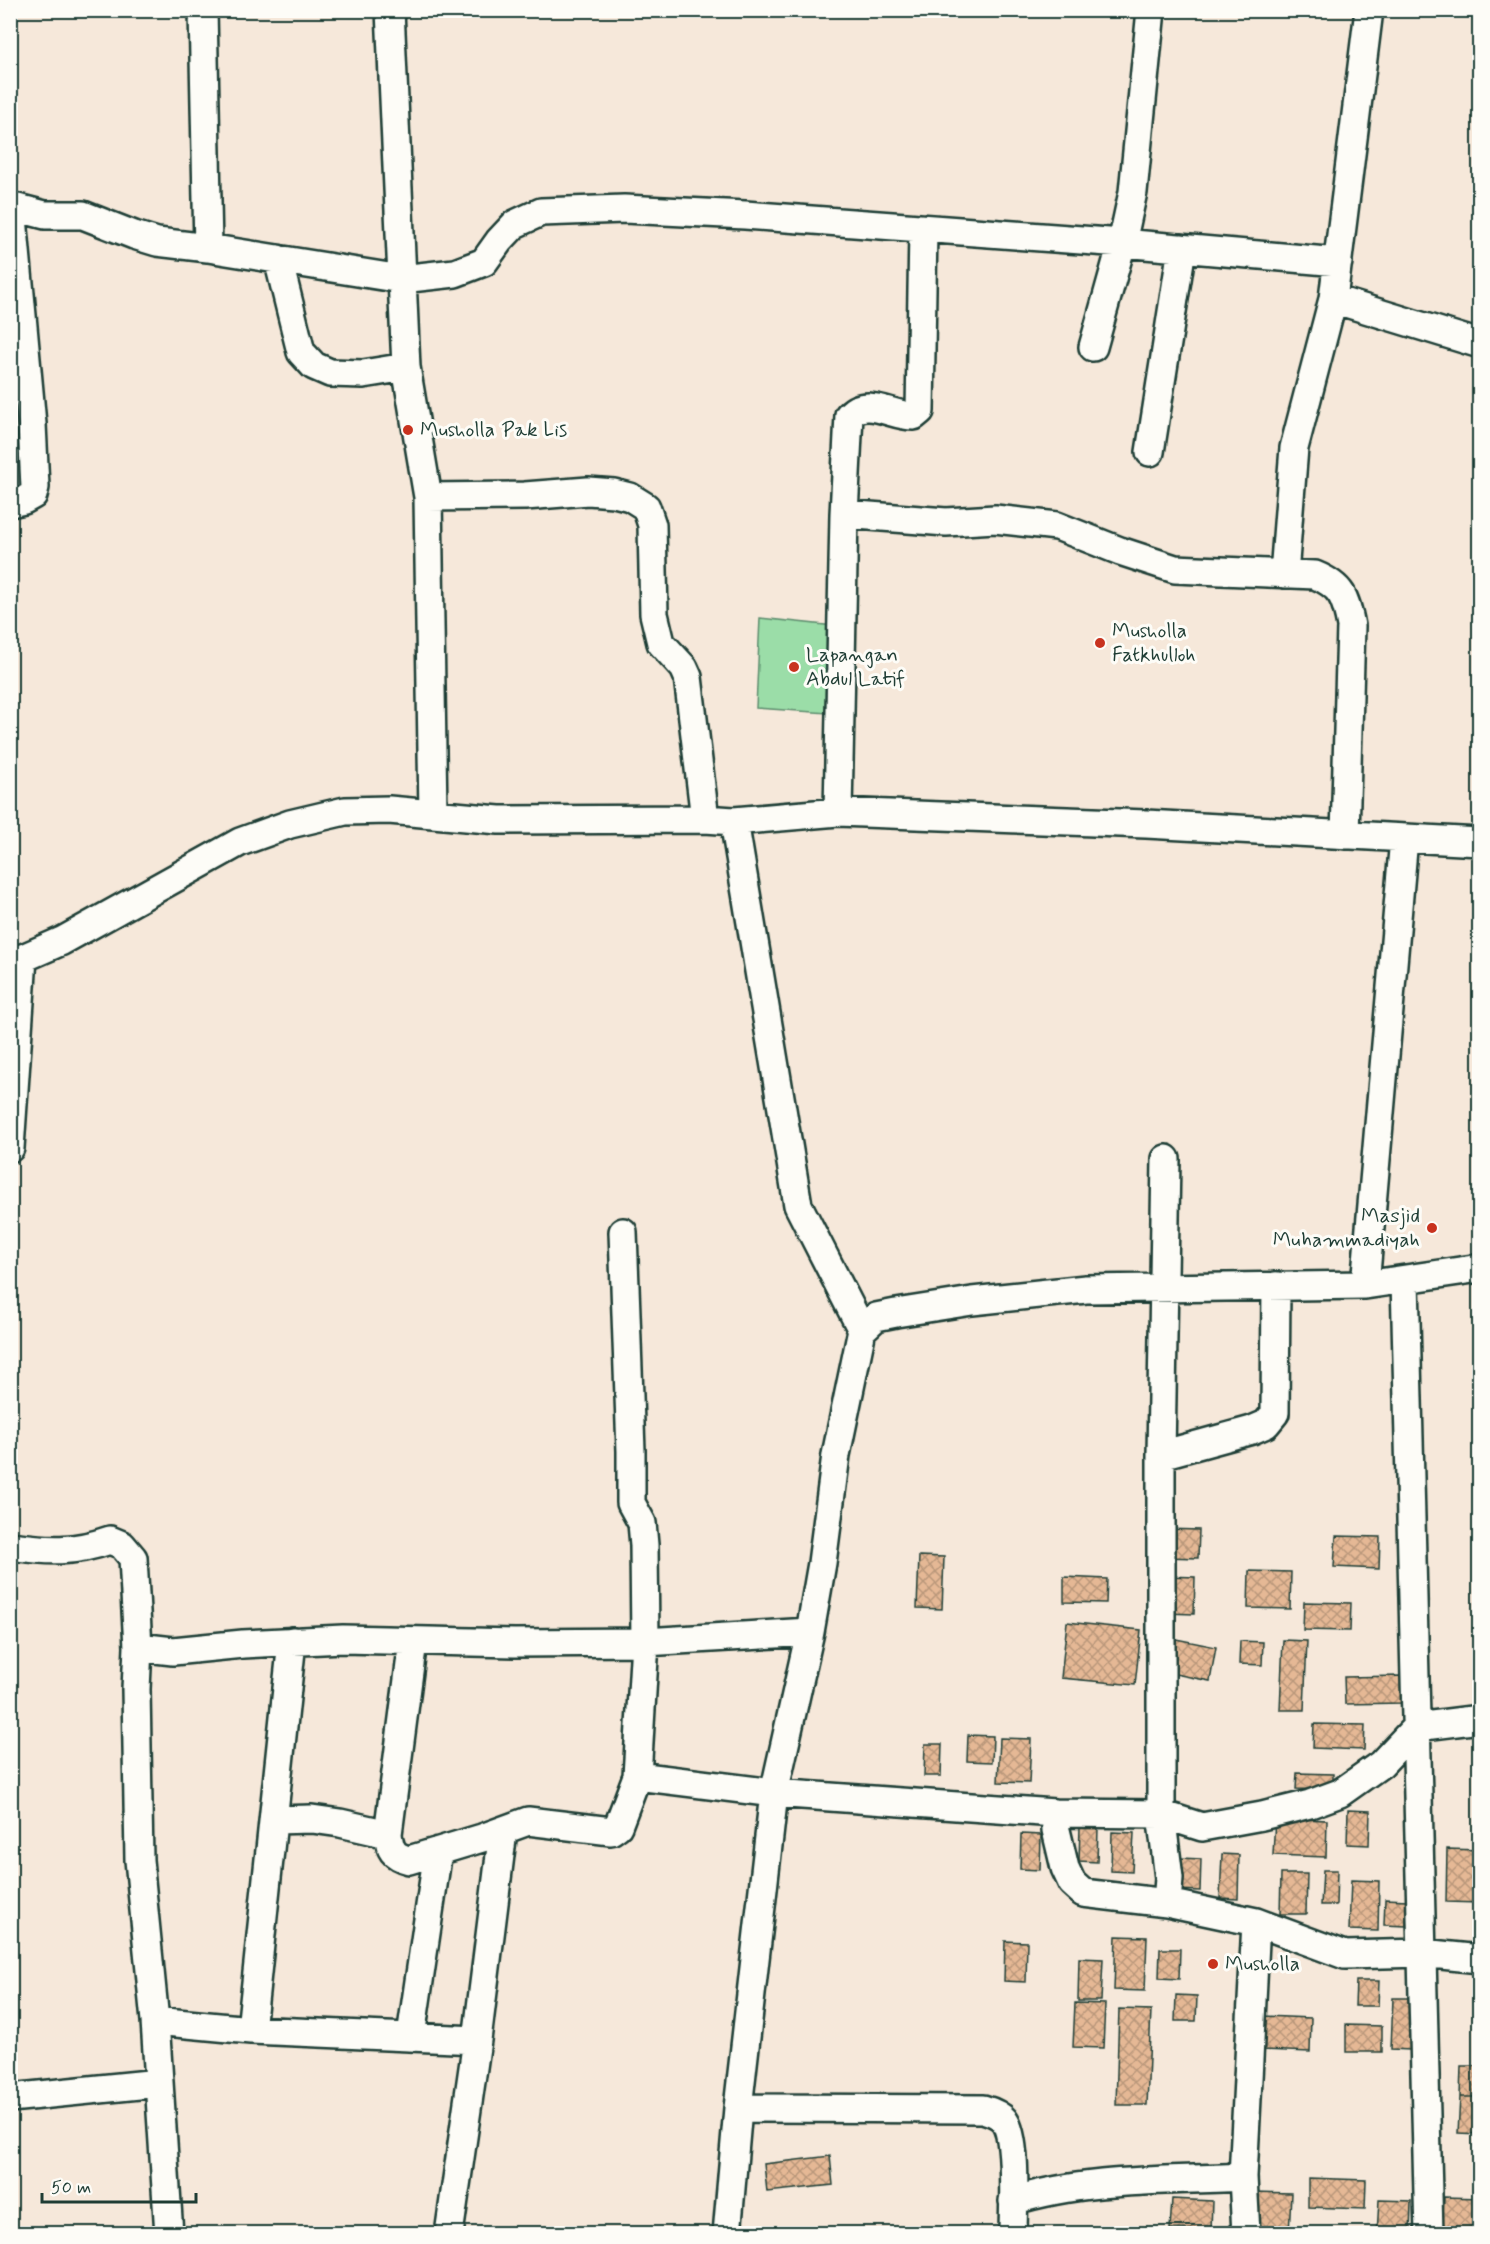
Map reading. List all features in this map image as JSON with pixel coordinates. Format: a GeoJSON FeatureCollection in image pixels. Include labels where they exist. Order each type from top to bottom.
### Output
{"type":"FeatureCollection","features":[{"type":"Feature","properties":{"kind":"street"},"geometry":{"type":"LineString","coordinates":[[203,10],[208,248]]}},
{"type":"Feature","properties":{"kind":"street"},"geometry":{"type":"LineString","coordinates":[[390,10],[406,367],[428,497],[433,814]]}},
{"type":"Feature","properties":{"kind":"street"},"geometry":{"type":"LineString","coordinates":[[1093,347],[1122,243],[1133,192],[1151,10]]}},
{"type":"Feature","properties":{"kind":"street"},"geometry":{"type":"LineString","coordinates":[[1284,574],[1294,448],[1334,299],[1369,10]]}},
{"type":"Feature","properties":{"kind":"street"},"geometry":{"type":"LineString","coordinates":[[10,503],[33,495],[36,487],[11,206],[45,215],[83,215],[157,242],[401,279],[455,273],[484,262],[515,224],[541,212],[624,209],[1122,243],[1338,262]]}},
{"type":"Feature","properties":{"kind":"street"},"geometry":{"type":"LineString","coordinates":[[838,812],[844,514],[849,415],[855,409],[865,407],[908,417],[920,411],[922,229]]}},
{"type":"Feature","properties":{"kind":"street"},"geometry":{"type":"LineString","coordinates":[[1150,452],[1182,248]]}},
{"type":"Feature","properties":{"kind":"street"},"geometry":{"type":"LineString","coordinates":[[278,259],[301,352],[314,366],[330,374],[363,374],[406,367]]}},
{"type":"Feature","properties":{"kind":"street"},"geometry":{"type":"LineString","coordinates":[[1334,299],[1479,344]]}},
{"type":"Feature","properties":{"kind":"street"},"geometry":{"type":"LineString","coordinates":[[428,497],[525,496],[588,490],[630,497],[646,507],[652,525],[654,614],[661,643],[684,668],[688,677],[705,819]]}},
{"type":"Feature","properties":{"kind":"street"},"geometry":{"type":"LineString","coordinates":[[844,514],[946,522],[995,519],[1057,526],[1174,569],[1316,574],[1333,582],[1348,606],[1351,626],[1345,835]]}},
{"type":"Feature","properties":{"kind":"street"},"geometry":{"type":"LineString","coordinates":[[10,1148],[17,959],[62,941],[240,842],[290,824],[345,811],[389,810],[500,820],[734,820],[838,812],[1146,824],[1479,842]]}},
{"type":"Feature","properties":{"kind":"street"},"geometry":{"type":"LineString","coordinates":[[734,820],[798,1205],[862,1330]]}},
{"type":"Feature","properties":{"kind":"street"},"geometry":{"type":"LineString","coordinates":[[1365,1285],[1404,838]]}},
{"type":"Feature","properties":{"kind":"street"},"geometry":{"type":"LineString","coordinates":[[1166,1159],[1161,1455],[1161,1814],[1169,1878],[1167,1903]]}},
{"type":"Feature","properties":{"kind":"street"},"geometry":{"type":"LineString","coordinates":[[413,1641],[388,1834],[390,1848],[398,1857],[409,1860],[528,1821],[611,1830],[618,1826],[637,1776],[645,1642],[642,1523],[631,1503],[623,1232]]}},
{"type":"Feature","properties":{"kind":"street"},"geometry":{"type":"LineString","coordinates":[[727,2234],[738,2108],[774,1793],[810,1632],[822,1563],[836,1455],[862,1330],[876,1317],[972,1302],[1086,1289],[1365,1285],[1479,1268]]}},
{"type":"Feature","properties":{"kind":"street"},"geometry":{"type":"LineString","coordinates":[[1405,1280],[1430,2234]]}},
{"type":"Feature","properties":{"kind":"street"},"geometry":{"type":"LineString","coordinates":[[1161,1455],[1252,1430],[1266,1424],[1275,1413],[1276,1286]]}},
{"type":"Feature","properties":{"kind":"street"},"geometry":{"type":"LineString","coordinates":[[10,1546],[52,1552],[91,1547],[110,1540],[122,1545],[133,1558],[138,1647],[136,1689],[139,1860],[155,2021],[169,2234]]}},
{"type":"Feature","properties":{"kind":"street"},"geometry":{"type":"LineString","coordinates":[[138,1647],[173,1651],[243,1644],[343,1639],[515,1643],[645,1642],[810,1632]]}},
{"type":"Feature","properties":{"kind":"street"},"geometry":{"type":"LineString","coordinates":[[251,2030],[292,1641]]}},
{"type":"Feature","properties":{"kind":"street"},"geometry":{"type":"LineString","coordinates":[[637,1776],[774,1793],[1055,1813],[1161,1814],[1202,1827],[1262,1816],[1310,1804],[1340,1793],[1381,1764],[1416,1726],[1479,1719]]}},
{"type":"Feature","properties":{"kind":"street"},"geometry":{"type":"LineString","coordinates":[[1055,1813],[1056,1830],[1065,1868],[1072,1883],[1083,1893],[1167,1903],[1256,1922],[1345,1955],[1422,1953],[1479,1959]]}},
{"type":"Feature","properties":{"kind":"street"},"geometry":{"type":"LineString","coordinates":[[274,1820],[321,1821],[388,1834]]}},
{"type":"Feature","properties":{"kind":"street"},"geometry":{"type":"LineString","coordinates":[[449,2234],[477,2040],[503,1831]]}},
{"type":"Feature","properties":{"kind":"street"},"geometry":{"type":"LineString","coordinates":[[411,2036],[438,1851]]}},
{"type":"Feature","properties":{"kind":"street"},"geometry":{"type":"LineString","coordinates":[[1246,2234],[1243,2177],[1256,1922]]}},
{"type":"Feature","properties":{"kind":"street"},"geometry":{"type":"LineString","coordinates":[[155,2021],[251,2030],[477,2040]]}},
{"type":"Feature","properties":{"kind":"street"},"geometry":{"type":"LineString","coordinates":[[10,2098],[159,2084]]}},
{"type":"Feature","properties":{"kind":"street"},"geometry":{"type":"LineString","coordinates":[[738,2108],[983,2109],[994,2113],[1004,2121],[1012,2143],[1013,2234]]}},
{"type":"Feature","properties":{"kind":"street"},"geometry":{"type":"LineString","coordinates":[[1013,2201],[1042,2192],[1096,2185],[1243,2177]]}},
{"type":"Feature","properties":{"kind":"green space","name":"Lapangan Abdul Latif"},"geometry":{"type":"Polygon","coordinates":[[[760,618],[834,626],[828,713],[756,708],[760,618]]]}},
{"type":"Feature","properties":{"kind":"building"},"geometry":{"type":"Polygon","coordinates":[[[1164,1529],[1199,1530],[1198,1558],[1163,1557],[1164,1529]]]}},
{"type":"Feature","properties":{"kind":"building"},"geometry":{"type":"Polygon","coordinates":[[[1336,1536],[1380,1537],[1379,1569],[1334,1567],[1336,1536]]]}},
{"type":"Feature","properties":{"kind":"building"},"geometry":{"type":"Polygon","coordinates":[[[919,1556],[944,1557],[942,1609],[917,1608],[919,1556]]]}},
{"type":"Feature","properties":{"kind":"building"},"geometry":{"type":"Polygon","coordinates":[[[1249,1571],[1291,1572],[1290,1609],[1248,1608],[1249,1571]]]}},
{"type":"Feature","properties":{"kind":"building"},"geometry":{"type":"Polygon","coordinates":[[[1166,1576],[1195,1577],[1194,1614],[1165,1613],[1166,1576]]]}},
{"type":"Feature","properties":{"kind":"building"},"geometry":{"type":"Polygon","coordinates":[[[1064,1577],[1107,1579],[1106,1603],[1064,1602],[1064,1577]]]}},
{"type":"Feature","properties":{"kind":"building"},"geometry":{"type":"Polygon","coordinates":[[[1304,1602],[1351,1603],[1350,1631],[1303,1630],[1304,1602]]]}},
{"type":"Feature","properties":{"kind":"building"},"geometry":{"type":"Polygon","coordinates":[[[1067,1622],[1141,1630],[1135,1685],[1061,1678],[1067,1622]]]}},
{"type":"Feature","properties":{"kind":"building"},"geometry":{"type":"Polygon","coordinates":[[[1171,1638],[1216,1647],[1210,1681],[1165,1672],[1171,1638]]]}},
{"type":"Feature","properties":{"kind":"building"},"geometry":{"type":"Polygon","coordinates":[[[1283,1640],[1307,1641],[1304,1710],[1280,1710],[1283,1640]]]}},
{"type":"Feature","properties":{"kind":"building"},"geometry":{"type":"Polygon","coordinates":[[[1240,1641],[1263,1642],[1262,1665],[1239,1664],[1240,1641]]]}},
{"type":"Feature","properties":{"kind":"building"},"geometry":{"type":"Polygon","coordinates":[[[1402,1676],[1403,1703],[1345,1704],[1344,1677],[1402,1676]]]}},
{"type":"Feature","properties":{"kind":"building"},"geometry":{"type":"Polygon","coordinates":[[[1314,1724],[1365,1725],[1364,1750],[1313,1748],[1314,1724]]]}},
{"type":"Feature","properties":{"kind":"building"},"geometry":{"type":"Polygon","coordinates":[[[968,1735],[993,1736],[992,1762],[967,1761],[968,1735]]]}},
{"type":"Feature","properties":{"kind":"building"},"geometry":{"type":"Polygon","coordinates":[[[1000,1738],[1031,1739],[1029,1783],[998,1782],[1000,1738]]]}},
{"type":"Feature","properties":{"kind":"building"},"geometry":{"type":"Polygon","coordinates":[[[925,1744],[942,1744],[941,1776],[924,1776],[925,1744]]]}},
{"type":"Feature","properties":{"kind":"building"},"geometry":{"type":"Polygon","coordinates":[[[1297,1773],[1333,1774],[1333,1790],[1296,1789],[1297,1773]]]}},
{"type":"Feature","properties":{"kind":"building"},"geometry":{"type":"Polygon","coordinates":[[[1348,1810],[1370,1811],[1369,1845],[1347,1844],[1348,1810]]]}},
{"type":"Feature","properties":{"kind":"building"},"geometry":{"type":"Polygon","coordinates":[[[1275,1818],[1327,1820],[1326,1857],[1273,1855],[1275,1818]]]}},
{"type":"Feature","properties":{"kind":"building"},"geometry":{"type":"Polygon","coordinates":[[[1080,1827],[1098,1828],[1097,1862],[1079,1861],[1080,1827]]]}},
{"type":"Feature","properties":{"kind":"building"},"geometry":{"type":"Polygon","coordinates":[[[1112,1832],[1134,1833],[1132,1872],[1111,1871],[1112,1832]]]}},
{"type":"Feature","properties":{"kind":"building"},"geometry":{"type":"Polygon","coordinates":[[[1021,1834],[1041,1835],[1040,1870],[1020,1869],[1021,1834]]]}},
{"type":"Feature","properties":{"kind":"building"},"geometry":{"type":"Polygon","coordinates":[[[1447,1849],[1480,1850],[1480,1903],[1446,1902],[1447,1849]]]}},
{"type":"Feature","properties":{"kind":"building"},"geometry":{"type":"Polygon","coordinates":[[[1222,1854],[1239,1855],[1238,1899],[1220,1898],[1222,1854]]]}},
{"type":"Feature","properties":{"kind":"building"},"geometry":{"type":"Polygon","coordinates":[[[1180,1858],[1201,1859],[1200,1891],[1178,1890],[1180,1858]]]}},
{"type":"Feature","properties":{"kind":"building"},"geometry":{"type":"Polygon","coordinates":[[[1323,1870],[1337,1870],[1336,1905],[1321,1905],[1323,1870]]]}},
{"type":"Feature","properties":{"kind":"building"},"geometry":{"type":"Polygon","coordinates":[[[1281,1874],[1307,1874],[1306,1914],[1280,1914],[1281,1874]]]}},
{"type":"Feature","properties":{"kind":"building"},"geometry":{"type":"Polygon","coordinates":[[[1351,1880],[1379,1881],[1378,1931],[1349,1930],[1351,1880]]]}},
{"type":"Feature","properties":{"kind":"building"},"geometry":{"type":"Polygon","coordinates":[[[1385,1899],[1407,1900],[1406,1926],[1384,1925],[1385,1899]]]}},
{"type":"Feature","properties":{"kind":"building"},"geometry":{"type":"Polygon","coordinates":[[[1116,1936],[1147,1937],[1145,1991],[1114,1990],[1116,1936]]]}},
{"type":"Feature","properties":{"kind":"building"},"geometry":{"type":"Polygon","coordinates":[[[1005,1941],[1027,1942],[1026,1982],[1004,1981],[1005,1941]]]}},
{"type":"Feature","properties":{"kind":"building"},"geometry":{"type":"Polygon","coordinates":[[[1160,1949],[1180,1949],[1179,1979],[1159,1978],[1160,1949]]]}},
{"type":"Feature","properties":{"kind":"building"},"geometry":{"type":"Polygon","coordinates":[[[1079,1958],[1103,1959],[1101,2001],[1078,2001],[1079,1958]]]}},
{"type":"Feature","properties":{"kind":"building"},"geometry":{"type":"Polygon","coordinates":[[[1356,1981],[1379,1981],[1378,2006],[1355,2006],[1356,1981]]]}},
{"type":"Feature","properties":{"kind":"building"},"geometry":{"type":"Polygon","coordinates":[[[1176,1995],[1197,1996],[1196,2021],[1175,2021],[1176,1995]]]}},
{"type":"Feature","properties":{"kind":"building"},"geometry":{"type":"Polygon","coordinates":[[[1393,1998],[1412,1998],[1410,2050],[1391,2049],[1393,1998]]]}},
{"type":"Feature","properties":{"kind":"building"},"geometry":{"type":"Polygon","coordinates":[[[1075,2003],[1105,2004],[1103,2048],[1073,2047],[1075,2003]]]}},
{"type":"Feature","properties":{"kind":"building"},"geometry":{"type":"Polygon","coordinates":[[[1119,2009],[1151,2010],[1147,2105],[1116,2105],[1119,2009]]]}},
{"type":"Feature","properties":{"kind":"building"},"geometry":{"type":"Polygon","coordinates":[[[1263,2016],[1311,2018],[1310,2052],[1262,2050],[1263,2016]]]}},
{"type":"Feature","properties":{"kind":"building"},"geometry":{"type":"Polygon","coordinates":[[[1346,2025],[1382,2026],[1382,2052],[1346,2052],[1346,2025]]]}},
{"type":"Feature","properties":{"kind":"building"},"geometry":{"type":"Polygon","coordinates":[[[1461,2066],[1480,2066],[1480,2097],[1460,2097],[1461,2066]]]}},
{"type":"Feature","properties":{"kind":"building"},"geometry":{"type":"Polygon","coordinates":[[[1460,2097],[1480,2097],[1480,2134],[1458,2133],[1460,2097]]]}},
{"type":"Feature","properties":{"kind":"building"},"geometry":{"type":"Polygon","coordinates":[[[830,2156],[833,2185],[767,2192],[764,2164],[830,2156]]]}},
{"type":"Feature","properties":{"kind":"building"},"geometry":{"type":"Polygon","coordinates":[[[1308,2178],[1366,2180],[1365,2209],[1308,2207],[1308,2178]]]}},
{"type":"Feature","properties":{"kind":"building"},"geometry":{"type":"Polygon","coordinates":[[[1255,2192],[1291,2193],[1289,2234],[1254,2234],[1255,2192]]]}},
{"type":"Feature","properties":{"kind":"building"},"geometry":{"type":"Polygon","coordinates":[[[1444,2197],[1480,2198],[1480,2234],[1442,2234],[1444,2197]]]}},
{"type":"Feature","properties":{"kind":"building"},"geometry":{"type":"Polygon","coordinates":[[[1172,2199],[1212,2201],[1211,2230],[1170,2229],[1172,2199]]]}},
{"type":"Feature","properties":{"kind":"building"},"geometry":{"type":"Polygon","coordinates":[[[1379,2200],[1411,2201],[1410,2234],[1377,2234],[1379,2200]]]}},
{"type":"Feature","properties":{"kind":"place","name":"Musholla Pak Lis"},"geometry":{"type":"Point","coordinates":[408,430]}},
{"type":"Feature","properties":{"kind":"place","name":"Musholla Fatkhulloh"},"geometry":{"type":"Point","coordinates":[1100,643]}},
{"type":"Feature","properties":{"kind":"place","name":"Lapangan Abdul Latif"},"geometry":{"type":"Point","coordinates":[794,667]}},
{"type":"Feature","properties":{"kind":"place","name":"Masjid Muhammadiyah"},"geometry":{"type":"Point","coordinates":[1432,1228]}},
{"type":"Feature","properties":{"kind":"place","name":"Musholla"},"geometry":{"type":"Point","coordinates":[1213,1964]}}]}
